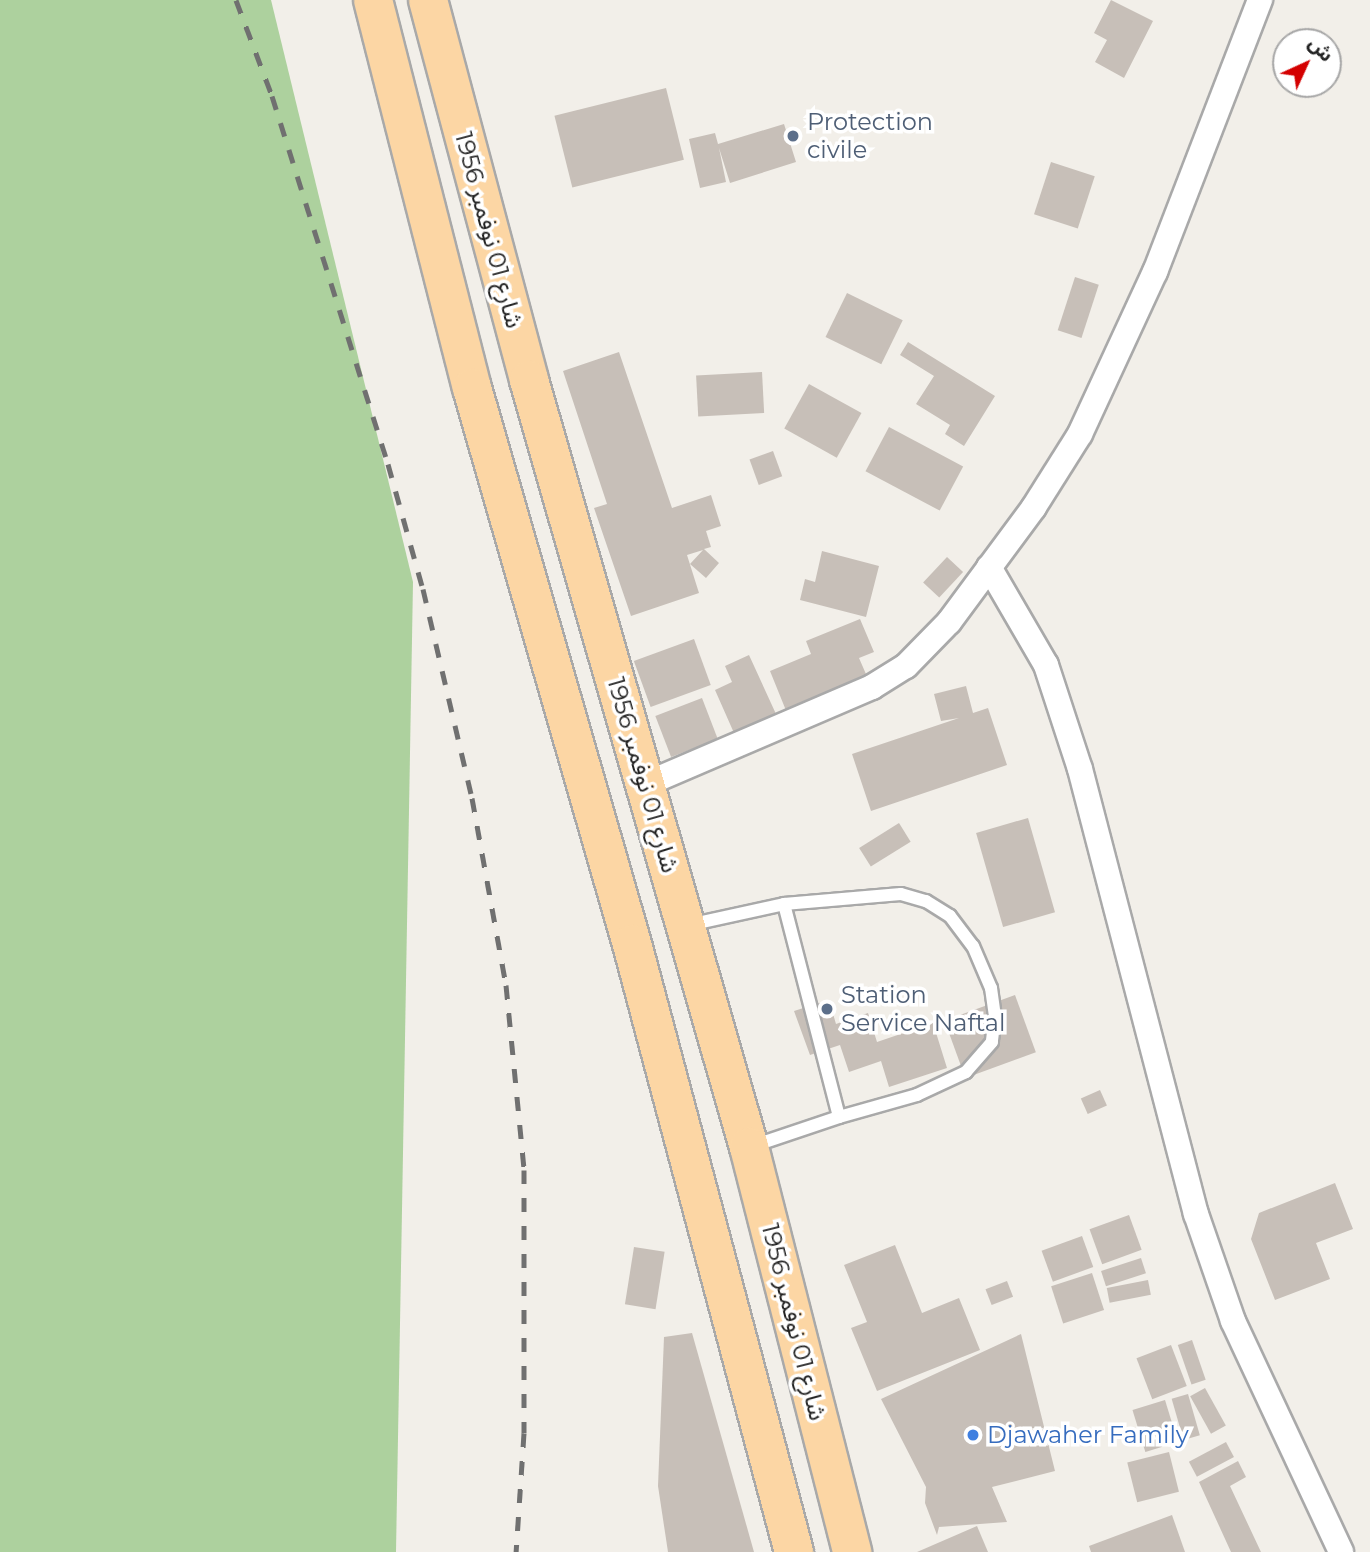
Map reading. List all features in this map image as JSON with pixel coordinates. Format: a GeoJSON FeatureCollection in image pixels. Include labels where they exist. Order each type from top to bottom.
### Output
{"type":"FeatureCollection","features":[{"type":"Feature","properties":{"kind":"main road"},"geometry":{"type":"LineString","coordinates":[[373,0],[472,388],[632,944],[794,1552]]}},
{"type":"Feature","properties":{"kind":"main road","name":"شارع 01 نوفمبر 1956"},"geometry":{"type":"LineString","coordinates":[[428,0],[529,380],[749,1147],[852,1552]]}},
{"type":"Feature","properties":{"kind":"main road"},"geometry":{"type":"LineString","coordinates":[[632,944],[687,925]]}},
{"type":"Feature","properties":{"kind":"main road"},"geometry":{"type":"LineString","coordinates":[[692,1167],[749,1147]]}},
{"type":"Feature","properties":{"kind":"street"},"geometry":{"type":"LineString","coordinates":[[646,784],[872,687],[906,666],[948,622],[1034,507],[1080,434],[1155,272],[1260,0]]}},
{"type":"Feature","properties":{"kind":"street"},"geometry":{"type":"LineString","coordinates":[[989,568],[1046,665],[1080,769],[1196,1214],[1233,1321],[1341,1552]]}},
{"type":"Feature","properties":{"kind":"lane"},"geometry":{"type":"LineString","coordinates":[[687,925],[784,904],[901,894],[926,901],[950,916],[973,946],[991,988],[995,1016],[992,1042],[966,1072],[917,1095],[749,1147]]}},
{"type":"Feature","properties":{"kind":"lane"},"geometry":{"type":"LineString","coordinates":[[784,904],[839,1117]]}},
{"type":"Feature","properties":{"kind":"green space"},"geometry":{"type":"Polygon","coordinates":[[[0,0],[271,0],[413,582],[396,1552],[0,1552],[0,0]]]}},
{"type":"Feature","properties":{"kind":"building"},"geometry":{"type":"Polygon","coordinates":[[[1111,0],[1153,21],[1124,78],[1095,62],[1107,40],[1094,33],[1111,0]]]}},
{"type":"Feature","properties":{"kind":"building"},"geometry":{"type":"Polygon","coordinates":[[[666,88],[684,160],[572,188],[554,116],[666,88]]]}},
{"type":"Feature","properties":{"kind":"building"},"geometry":{"type":"Polygon","coordinates":[[[784,124],[796,162],[730,183],[719,148],[726,182],[700,188],[689,139],[715,133],[718,144],[784,124]]]}},
{"type":"Feature","properties":{"kind":"building"},"geometry":{"type":"Polygon","coordinates":[[[1051,162],[1095,176],[1078,229],[1034,214],[1051,162]]]}},
{"type":"Feature","properties":{"kind":"building"},"geometry":{"type":"Polygon","coordinates":[[[1075,277],[1099,285],[1081,338],[1058,330],[1075,277]]]}},
{"type":"Feature","properties":{"kind":"building"},"geometry":{"type":"Polygon","coordinates":[[[847,293],[903,320],[881,364],[826,337],[847,293]]]}},
{"type":"Feature","properties":{"kind":"building"},"geometry":{"type":"Polygon","coordinates":[[[908,342],[995,396],[964,446],[945,434],[950,425],[916,404],[934,376],[900,355],[908,342]]]}},
{"type":"Feature","properties":{"kind":"building"},"geometry":{"type":"Polygon","coordinates":[[[619,352],[672,508],[711,495],[721,526],[706,531],[711,547],[704,549],[719,563],[706,578],[690,564],[703,550],[687,555],[699,593],[631,616],[594,508],[607,504],[563,371],[619,352]]]}},
{"type":"Feature","properties":{"kind":"building"},"geometry":{"type":"Polygon","coordinates":[[[762,372],[764,413],[698,416],[696,375],[762,372]]]}},
{"type":"Feature","properties":{"kind":"building"},"geometry":{"type":"Polygon","coordinates":[[[809,384],[861,413],[837,458],[784,429],[809,384]]]}},
{"type":"Feature","properties":{"kind":"building"},"geometry":{"type":"Polygon","coordinates":[[[889,427],[963,466],[940,511],[866,471],[889,427]]]}},
{"type":"Feature","properties":{"kind":"building"},"geometry":{"type":"Polygon","coordinates":[[[773,451],[782,476],[759,485],[750,460],[773,451]]]}},
{"type":"Feature","properties":{"kind":"building"},"geometry":{"type":"Polygon","coordinates":[[[822,551],[879,566],[866,617],[800,600],[805,579],[815,582],[822,551]]]}},
{"type":"Feature","properties":{"kind":"building"},"geometry":{"type":"Polygon","coordinates":[[[947,557],[963,572],[939,598],[923,583],[947,557]]]}},
{"type":"Feature","properties":{"kind":"building"},"geometry":{"type":"Polygon","coordinates":[[[860,619],[874,652],[859,658],[869,681],[787,713],[770,671],[811,654],[806,641],[860,619]]]}},
{"type":"Feature","properties":{"kind":"building"},"geometry":{"type":"Polygon","coordinates":[[[694,639],[711,685],[651,707],[634,661],[694,639]]]}},
{"type":"Feature","properties":{"kind":"building"},"geometry":{"type":"Polygon","coordinates":[[[749,655],[776,714],[734,733],[715,690],[732,682],[725,666],[749,655]]]}},
{"type":"Feature","properties":{"kind":"building"},"geometry":{"type":"Polygon","coordinates":[[[966,686],[973,713],[988,708],[1007,765],[871,811],[852,754],[959,718],[941,721],[934,694],[966,686]]]}},
{"type":"Feature","properties":{"kind":"building"},"geometry":{"type":"Polygon","coordinates":[[[702,698],[718,739],[671,757],[655,716],[702,698]]]}},
{"type":"Feature","properties":{"kind":"building"},"geometry":{"type":"Polygon","coordinates":[[[1028,818],[1055,912],[1003,927],[976,833],[1028,818]]]}},
{"type":"Feature","properties":{"kind":"building"},"geometry":{"type":"Polygon","coordinates":[[[899,823],[911,842],[871,867],[859,848],[899,823]]]}},
{"type":"Feature","properties":{"kind":"building"},"geometry":{"type":"Polygon","coordinates":[[[1015,995],[1036,1052],[965,1078],[945,1021],[1015,995]]]}},
{"type":"Feature","properties":{"kind":"building"},"geometry":{"type":"Polygon","coordinates":[[[829,1000],[836,1024],[868,1013],[877,1042],[933,1023],[947,1068],[889,1087],[881,1061],[849,1072],[840,1045],[810,1055],[794,1011],[829,1000]]]}},
{"type":"Feature","properties":{"kind":"building"},"geometry":{"type":"Polygon","coordinates":[[[1100,1090],[1107,1106],[1088,1114],[1081,1099],[1100,1090]]]}},
{"type":"Feature","properties":{"kind":"building"},"geometry":{"type":"Polygon","coordinates":[[[1335,1183],[1353,1229],[1316,1243],[1330,1279],[1275,1300],[1251,1239],[1259,1213],[1335,1183]]]}},
{"type":"Feature","properties":{"kind":"building"},"geometry":{"type":"Polygon","coordinates":[[[1129,1215],[1142,1250],[1102,1264],[1090,1229],[1129,1215]]]}},
{"type":"Feature","properties":{"kind":"building"},"geometry":{"type":"Polygon","coordinates":[[[1082,1236],[1093,1267],[1053,1282],[1042,1251],[1082,1236]]]}},
{"type":"Feature","properties":{"kind":"building","name":"Djawaher Family"},"geometry":{"type":"Polygon","coordinates":[[[895,1245],[922,1313],[959,1298],[980,1350],[877,1391],[851,1328],[867,1322],[844,1265],[895,1245]]]}},
{"type":"Feature","properties":{"kind":"building"},"geometry":{"type":"Polygon","coordinates":[[[634,1247],[665,1252],[656,1309],[625,1304],[634,1247]]]}},
{"type":"Feature","properties":{"kind":"building"},"geometry":{"type":"Polygon","coordinates":[[[1141,1258],[1146,1273],[1106,1286],[1101,1271],[1141,1258]]]}},
{"type":"Feature","properties":{"kind":"building"},"geometry":{"type":"Polygon","coordinates":[[[1092,1273],[1104,1310],[1063,1323],[1051,1286],[1092,1273]]]}},
{"type":"Feature","properties":{"kind":"building"},"geometry":{"type":"Polygon","coordinates":[[[1148,1280],[1151,1295],[1110,1303],[1107,1288],[1148,1280]]]}},
{"type":"Feature","properties":{"kind":"building"},"geometry":{"type":"Polygon","coordinates":[[[1007,1281],[1013,1297],[992,1305],[986,1289],[1007,1281]]]}},
{"type":"Feature","properties":{"kind":"building"},"geometry":{"type":"Polygon","coordinates":[[[692,1333],[754,1552],[668,1552],[658,1486],[664,1337],[692,1333]]]}},
{"type":"Feature","properties":{"kind":"building","name":"Djawaher Family"},"geometry":{"type":"Polygon","coordinates":[[[1021,1334],[1055,1471],[992,1487],[1007,1522],[939,1527],[937,1535],[925,1503],[926,1487],[881,1399],[1021,1334]]]}},
{"type":"Feature","properties":{"kind":"building"},"geometry":{"type":"Polygon","coordinates":[[[1192,1340],[1206,1380],[1191,1385],[1178,1345],[1192,1340]]]}},
{"type":"Feature","properties":{"kind":"building"},"geometry":{"type":"Polygon","coordinates":[[[1171,1345],[1187,1386],[1152,1399],[1136,1358],[1171,1345]]]}},
{"type":"Feature","properties":{"kind":"building"},"geometry":{"type":"Polygon","coordinates":[[[1205,1388],[1226,1426],[1211,1434],[1190,1396],[1205,1388]]]}},
{"type":"Feature","properties":{"kind":"building"},"geometry":{"type":"Polygon","coordinates":[[[1188,1394],[1200,1435],[1184,1440],[1172,1399],[1188,1394]]]}},
{"type":"Feature","properties":{"kind":"building"},"geometry":{"type":"Polygon","coordinates":[[[1165,1400],[1178,1442],[1145,1452],[1132,1410],[1165,1400]]]}},
{"type":"Feature","properties":{"kind":"building"},"geometry":{"type":"Polygon","coordinates":[[[1226,1442],[1234,1457],[1197,1477],[1189,1462],[1226,1442]]]}},
{"type":"Feature","properties":{"kind":"building"},"geometry":{"type":"Polygon","coordinates":[[[1169,1452],[1179,1492],[1137,1502],[1127,1462],[1169,1452]]]}},
{"type":"Feature","properties":{"kind":"building"},"geometry":{"type":"Polygon","coordinates":[[[1238,1461],[1246,1477],[1230,1486],[1261,1552],[1231,1552],[1199,1482],[1238,1461]]]}},
{"type":"Feature","properties":{"kind":"building"},"geometry":{"type":"Polygon","coordinates":[[[1172,1515],[1185,1552],[1091,1552],[1089,1546],[1172,1515]]]}},
{"type":"Feature","properties":{"kind":"building"},"geometry":{"type":"Polygon","coordinates":[[[977,1526],[988,1552],[917,1552],[977,1526]]]}},
{"type":"Feature","properties":{"kind":"railway"},"geometry":{"type":"LineString","coordinates":[[236,0],[272,96],[388,464],[423,589],[472,798],[506,985],[524,1170],[524,1433],[516,1552]]}},
{"type":"Feature","properties":{"kind":"place","name":"Protection civile"},"geometry":{"type":"Point","coordinates":[793,136]}},
{"type":"Feature","properties":{"kind":"place","name":"Station Service Naftal"},"geometry":{"type":"Point","coordinates":[827,1009]}},
{"type":"Feature","properties":{"kind":"place","name":"Djawaher Family"},"geometry":{"type":"Point","coordinates":[973,1435]}}]}
